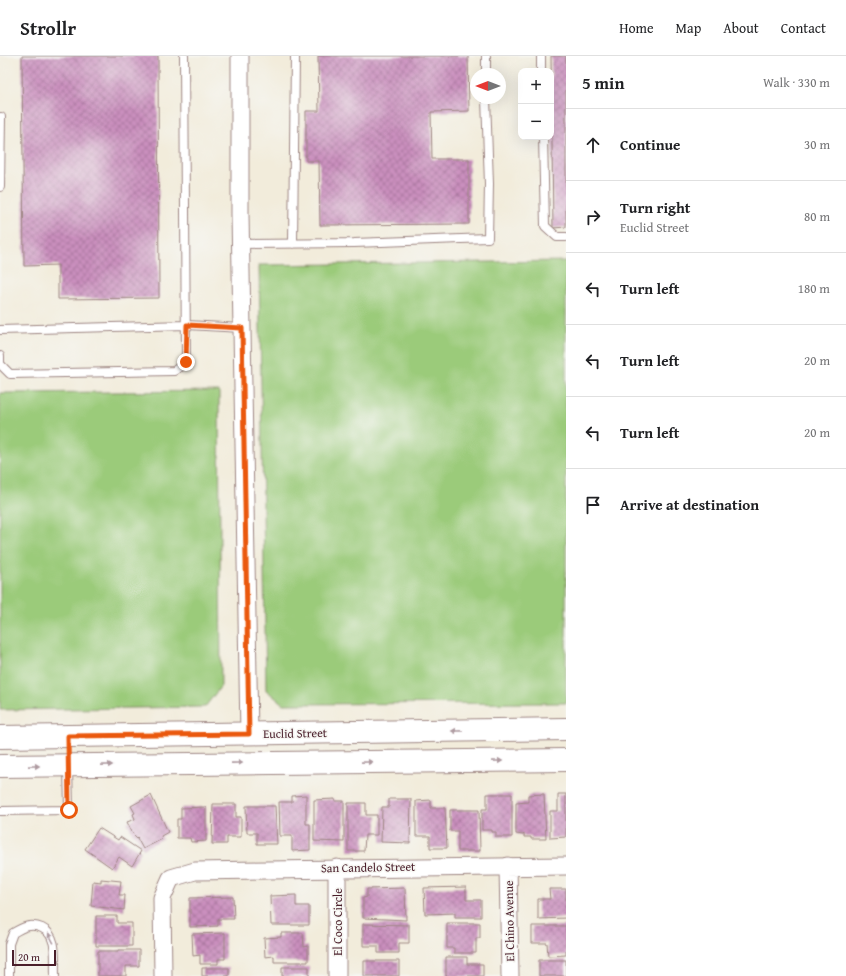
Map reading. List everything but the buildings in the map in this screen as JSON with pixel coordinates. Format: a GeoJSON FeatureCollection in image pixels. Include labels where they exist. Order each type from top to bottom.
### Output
{"type":"FeatureCollection","features":[{"type":"Feature","properties":{"kind":"main road","name":"Euclid Street"},"geometry":{"type":"LineString","coordinates":[[0,737],[566,729]]}},
{"type":"Feature","properties":{"kind":"main road"},"geometry":{"type":"LineString","coordinates":[[68,736],[68,765]]}},
{"type":"Feature","properties":{"kind":"main road"},"geometry":{"type":"LineString","coordinates":[[0,766],[566,760]]}},
{"type":"Feature","properties":{"kind":"street"},"geometry":{"type":"LineString","coordinates":[[240,56],[240,244],[249,734]]}},
{"type":"Feature","properties":{"kind":"street","name":"El Chino Avenue"},"geometry":{"type":"LineString","coordinates":[[508,866],[510,976]]}},
{"type":"Feature","properties":{"kind":"street","name":"San Candelo Street"},"geometry":{"type":"LineString","coordinates":[[163,976],[162,898],[171,878],[195,870],[566,866]]}},
{"type":"Feature","properties":{"kind":"street","name":"El Coco Circle"},"geometry":{"type":"LineString","coordinates":[[337,868],[337,976]]}},
{"type":"Feature","properties":{"kind":"lane"},"geometry":{"type":"LineString","coordinates":[[0,356],[0,364],[10,374],[174,371],[186,362],[187,325],[184,174],[184,56]]}},
{"type":"Feature","properties":{"kind":"lane"},"geometry":{"type":"LineString","coordinates":[[293,244],[294,56]]}},
{"type":"Feature","properties":{"kind":"lane"},"geometry":{"type":"LineString","coordinates":[[486,56],[486,68]]}},
{"type":"Feature","properties":{"kind":"lane"},"geometry":{"type":"LineString","coordinates":[[541,56],[541,68]]}},
{"type":"Feature","properties":{"kind":"lane"},"geometry":{"type":"LineString","coordinates":[[240,244],[293,244],[488,238],[489,184],[486,104]]}},
{"type":"Feature","properties":{"kind":"lane"},"geometry":{"type":"LineString","coordinates":[[0,187],[1,117]]}},
{"type":"Feature","properties":{"kind":"lane"},"geometry":{"type":"LineString","coordinates":[[543,140],[545,226],[557,237],[566,237]]}},
{"type":"Feature","properties":{"kind":"lane"},"geometry":{"type":"LineString","coordinates":[[0,330],[187,325],[242,328]]}},
{"type":"Feature","properties":{"kind":"lane"},"geometry":{"type":"LineString","coordinates":[[0,811],[69,810],[68,765]]}},
{"type":"Feature","properties":{"kind":"lane"},"geometry":{"type":"LineString","coordinates":[[9,976],[9,944],[13,933],[25,926],[36,926],[45,929],[52,936],[54,944],[55,976]]}},
{"type":"Feature","properties":{"kind":"green space"},"geometry":{"type":"Polygon","coordinates":[[[566,261],[566,703],[283,704],[266,690],[259,265],[566,261]]]}},
{"type":"Feature","properties":{"kind":"green space"},"geometry":{"type":"Polygon","coordinates":[[[219,391],[221,686],[205,707],[0,710],[0,393],[219,391]]]}},
{"type":"Feature","properties":{"kind":"route"},"geometry":{"type":"LineString","coordinates":[[69,810],[68,736],[249,734],[242,328],[187,325],[186,362]]}}]}
